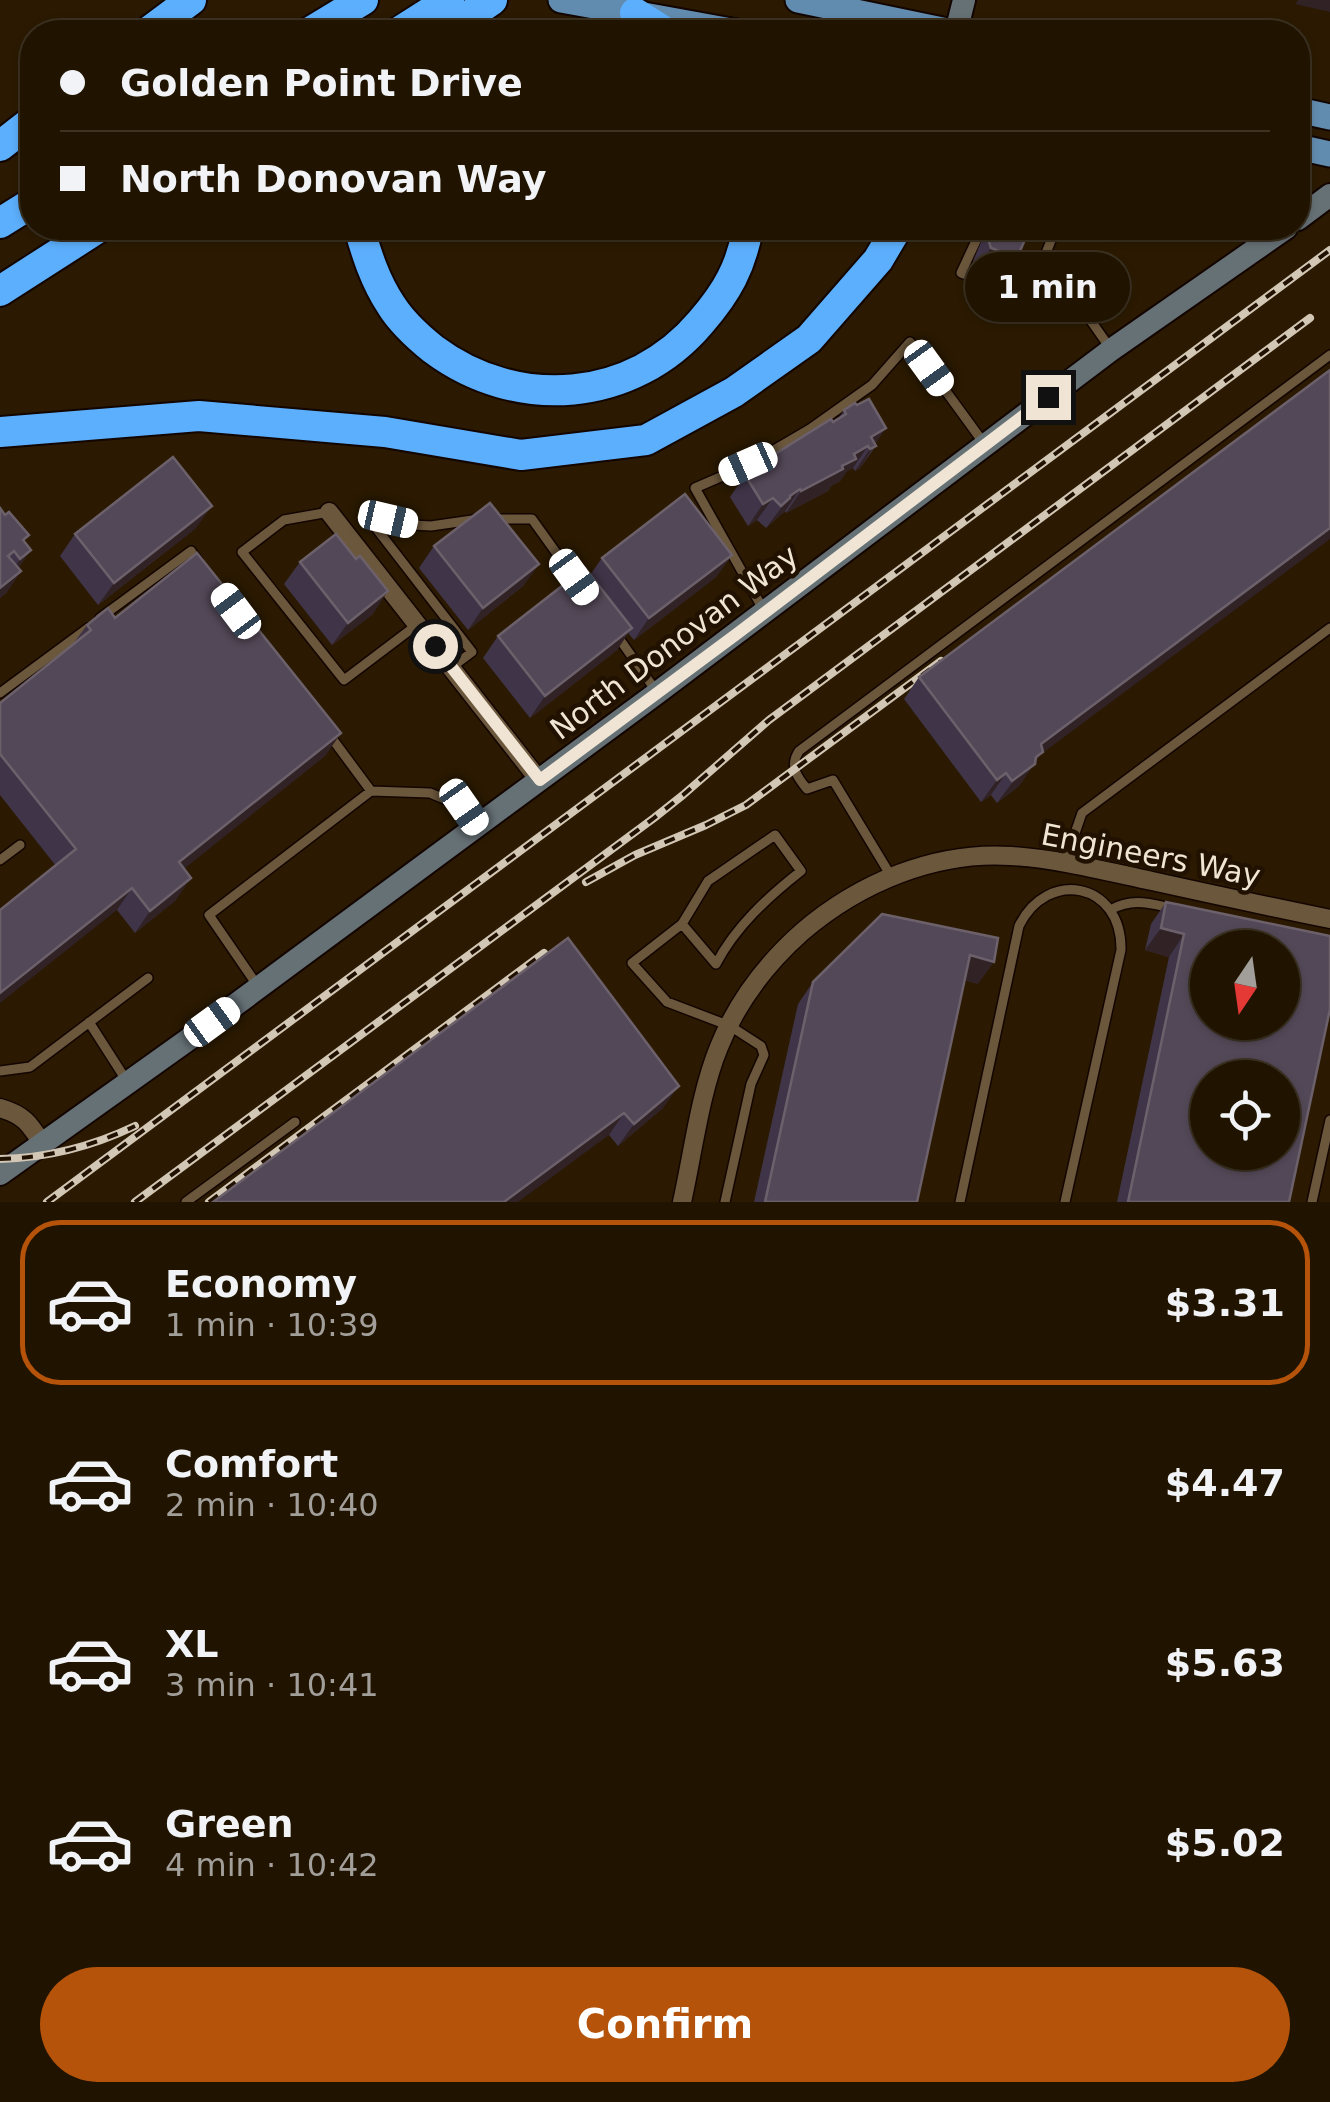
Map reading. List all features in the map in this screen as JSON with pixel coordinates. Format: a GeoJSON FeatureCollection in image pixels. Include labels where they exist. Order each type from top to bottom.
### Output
{"type":"FeatureCollection","features":[{"type":"Feature","properties":{"kind":"highway"},"geometry":{"type":"LineString","coordinates":[[330,20],[363,0]]}},
{"type":"Feature","properties":{"kind":"highway"},"geometry":{"type":"LineString","coordinates":[[418,20],[449,0]]}},
{"type":"Feature","properties":{"kind":"highway"},"geometry":{"type":"LineString","coordinates":[[463,20],[492,0]]}},
{"type":"Feature","properties":{"kind":"highway"},"geometry":{"type":"LineString","coordinates":[[163,20],[184,4]]}},
{"type":"Feature","properties":{"kind":"highway"},"geometry":{"type":"LineString","coordinates":[[635,13],[646,20]]}},
{"type":"Feature","properties":{"kind":"highway"},"geometry":{"type":"LineString","coordinates":[[0,146],[20,130]]}},
{"type":"Feature","properties":{"kind":"highway"},"geometry":{"type":"LineString","coordinates":[[0,291],[79,240]]}},
{"type":"Feature","properties":{"kind":"highway"},"geometry":{"type":"LineString","coordinates":[[363,240],[371,269],[392,308],[422,340],[474,375],[531,391],[554,392],[609,384],[649,367],[684,343],[725,294],[746,240]]}},
{"type":"Feature","properties":{"kind":"highway"},"geometry":{"type":"LineString","coordinates":[[0,432],[199,416],[385,432],[521,455],[646,440],[734,392],[809,338],[878,260],[890,240]]}},
{"type":"Feature","properties":{"kind":"main road"},"geometry":{"type":"LineString","coordinates":[[561,0],[672,20]]}},
{"type":"Feature","properties":{"kind":"main road"},"geometry":{"type":"LineString","coordinates":[[798,0],[892,20]]}},
{"type":"Feature","properties":{"kind":"street","name":"North Donovan Way"},"geometry":{"type":"LineString","coordinates":[[0,1174],[658,694],[984,444],[1269,240]]}},
{"type":"Feature","properties":{"kind":"street"},"geometry":{"type":"LineString","coordinates":[[329,512],[540,780]]}},
{"type":"Feature","properties":{"kind":"street","name":"Engineers Way"},"geometry":{"type":"LineString","coordinates":[[682,1202],[711,1069],[750,988],[776,955],[828,910],[874,883],[955,859],[1008,855],[1075,864],[1330,920]]}},
{"type":"Feature","properties":{"kind":"street"},"geometry":{"type":"LineString","coordinates":[[0,1108],[17,1112],[42,1144]]}},
{"type":"Feature","properties":{"kind":"lane"},"geometry":{"type":"LineString","coordinates":[[976,240],[961,273],[1028,298],[1051,240]]}},
{"type":"Feature","properties":{"kind":"lane"},"geometry":{"type":"LineString","coordinates":[[1038,275],[1068,288],[1112,350]]}},
{"type":"Feature","properties":{"kind":"lane"},"geometry":{"type":"LineString","coordinates":[[765,613],[695,488],[810,430],[872,384],[910,342],[984,444]]}},
{"type":"Feature","properties":{"kind":"lane"},"geometry":{"type":"LineString","coordinates":[[892,876],[834,780],[807,789],[796,776],[794,758],[799,751],[1330,355]]}},
{"type":"Feature","properties":{"kind":"lane"},"geometry":{"type":"LineString","coordinates":[[329,512],[284,520],[242,552],[344,680],[418,624]]}},
{"type":"Feature","properties":{"kind":"lane"},"geometry":{"type":"LineString","coordinates":[[452,667],[472,652],[376,528],[388,519],[430,526],[472,519],[532,519],[586,593]]}},
{"type":"Feature","properties":{"kind":"lane"},"geometry":{"type":"LineString","coordinates":[[0,693],[191,552],[203,568]]}},
{"type":"Feature","properties":{"kind":"lane"},"geometry":{"type":"LineString","coordinates":[[609,625],[658,694]]}},
{"type":"Feature","properties":{"kind":"lane"},"geometry":{"type":"LineString","coordinates":[[1078,890],[1075,864],[1082,814],[1330,628]]}},
{"type":"Feature","properties":{"kind":"lane"},"geometry":{"type":"LineString","coordinates":[[323,727],[371,791]]}},
{"type":"Feature","properties":{"kind":"lane"},"geometry":{"type":"LineString","coordinates":[[258,988],[208,916],[371,791],[430,793],[464,807],[477,825]]}},
{"type":"Feature","properties":{"kind":"lane"},"geometry":{"type":"LineString","coordinates":[[682,924],[716,964],[730,938],[801,871],[774,835],[708,881],[682,924],[632,963],[667,1002],[730,1026],[762,1046],[764,1055],[751,1084],[725,1202]]}},
{"type":"Feature","properties":{"kind":"lane"},"geometry":{"type":"LineString","coordinates":[[0,860],[20,846]]}},
{"type":"Feature","properties":{"kind":"lane"},"geometry":{"type":"LineString","coordinates":[[960,1202],[1019,926],[1039,898],[1053,892],[1078,890],[1105,902],[1118,920],[1121,933],[1065,1202]]}},
{"type":"Feature","properties":{"kind":"lane"},"geometry":{"type":"LineString","coordinates":[[1110,910],[1140,901],[1178,909]]}},
{"type":"Feature","properties":{"kind":"lane"},"geometry":{"type":"LineString","coordinates":[[0,1071],[30,1067],[148,978]]}},
{"type":"Feature","properties":{"kind":"lane"},"geometry":{"type":"LineString","coordinates":[[90,1022],[128,1083]]}},
{"type":"Feature","properties":{"kind":"lane"},"geometry":{"type":"LineString","coordinates":[[1312,1202],[1326,1157],[1330,1120]]}},
{"type":"Feature","properties":{"kind":"lane"},"geometry":{"type":"LineString","coordinates":[[186,1202],[294,1122]]}},
{"type":"Feature","properties":{"kind":"building"},"geometry":{"type":"Polygon","coordinates":[[[988,240],[1025,240],[1017,258],[991,248],[988,240]]]}},
{"type":"Feature","properties":{"kind":"building"},"geometry":{"type":"Polygon","coordinates":[[[1330,370],[1330,528],[1041,744],[1043,752],[1036,757],[1035,764],[1012,781],[1006,773],[997,780],[919,677],[1330,370]]]}},
{"type":"Feature","properties":{"kind":"building"},"geometry":{"type":"Polygon","coordinates":[[[869,399],[886,428],[871,437],[876,446],[854,454],[856,459],[843,469],[800,489],[781,506],[773,498],[763,504],[745,475],[831,419],[833,422],[846,414],[844,410],[855,403],[869,399]]]}},
{"type":"Feature","properties":{"kind":"building"},"geometry":{"type":"Polygon","coordinates":[[[173,457],[212,506],[114,583],[75,534],[173,457]]]}},
{"type":"Feature","properties":{"kind":"building"},"geometry":{"type":"Polygon","coordinates":[[[685,494],[732,555],[649,618],[602,558],[685,494]]]}},
{"type":"Feature","properties":{"kind":"building"},"geometry":{"type":"Polygon","coordinates":[[[490,503],[539,564],[483,608],[434,546],[490,503]]]}},
{"type":"Feature","properties":{"kind":"building"},"geometry":{"type":"Polygon","coordinates":[[[0,508],[5,515],[9,512],[29,535],[23,540],[31,550],[20,559],[14,551],[8,556],[21,571],[0,588],[0,508]]]}},
{"type":"Feature","properties":{"kind":"building"},"geometry":{"type":"Polygon","coordinates":[[[336,534],[388,591],[348,623],[300,562],[336,534]]]}},
{"type":"Feature","properties":{"kind":"building"},"geometry":{"type":"Polygon","coordinates":[[[197,553],[341,733],[179,862],[191,878],[150,911],[132,888],[0,993],[0,910],[76,849],[0,754],[0,703],[91,630],[87,625],[108,608],[115,618],[197,553]]]}},
{"type":"Feature","properties":{"kind":"building"},"geometry":{"type":"Polygon","coordinates":[[[585,568],[632,628],[545,696],[498,636],[585,568]]]}},
{"type":"Feature","properties":{"kind":"building"},"geometry":{"type":"Polygon","coordinates":[[[1166,902],[1330,936],[1330,1009],[1300,1150],[1300,1060],[1190,1060],[1190,1170],[1296,1170],[1289,1202],[1128,1202],[1184,934],[1161,928],[1166,902]]]}},
{"type":"Feature","properties":{"kind":"building"},"geometry":{"type":"Polygon","coordinates":[[[882,914],[998,938],[994,962],[970,955],[917,1202],[765,1202],[813,982],[882,914]]]}},
{"type":"Feature","properties":{"kind":"building"},"geometry":{"type":"Polygon","coordinates":[[[568,938],[679,1086],[634,1124],[624,1113],[504,1202],[213,1202],[568,938]]]}},
{"type":"Feature","properties":{"kind":"railway"},"geometry":{"type":"LineString","coordinates":[[47,1202],[1330,250]]}},
{"type":"Feature","properties":{"kind":"railway"},"geometry":{"type":"LineString","coordinates":[[135,1202],[654,818],[769,720],[1310,318]]}},
{"type":"Feature","properties":{"kind":"railway"},"geometry":{"type":"LineString","coordinates":[[586,882],[635,855],[746,805],[941,661]]}},
{"type":"Feature","properties":{"kind":"railway"},"geometry":{"type":"LineString","coordinates":[[209,1202],[544,953]]}},
{"type":"Feature","properties":{"kind":"railway"},"geometry":{"type":"LineString","coordinates":[[0,1159],[69,1150],[135,1126]]}},
{"type":"Feature","properties":{"kind":"route"},"geometry":{"type":"LineString","coordinates":[[435,646],[540,780],[1048,397]]}}]}
